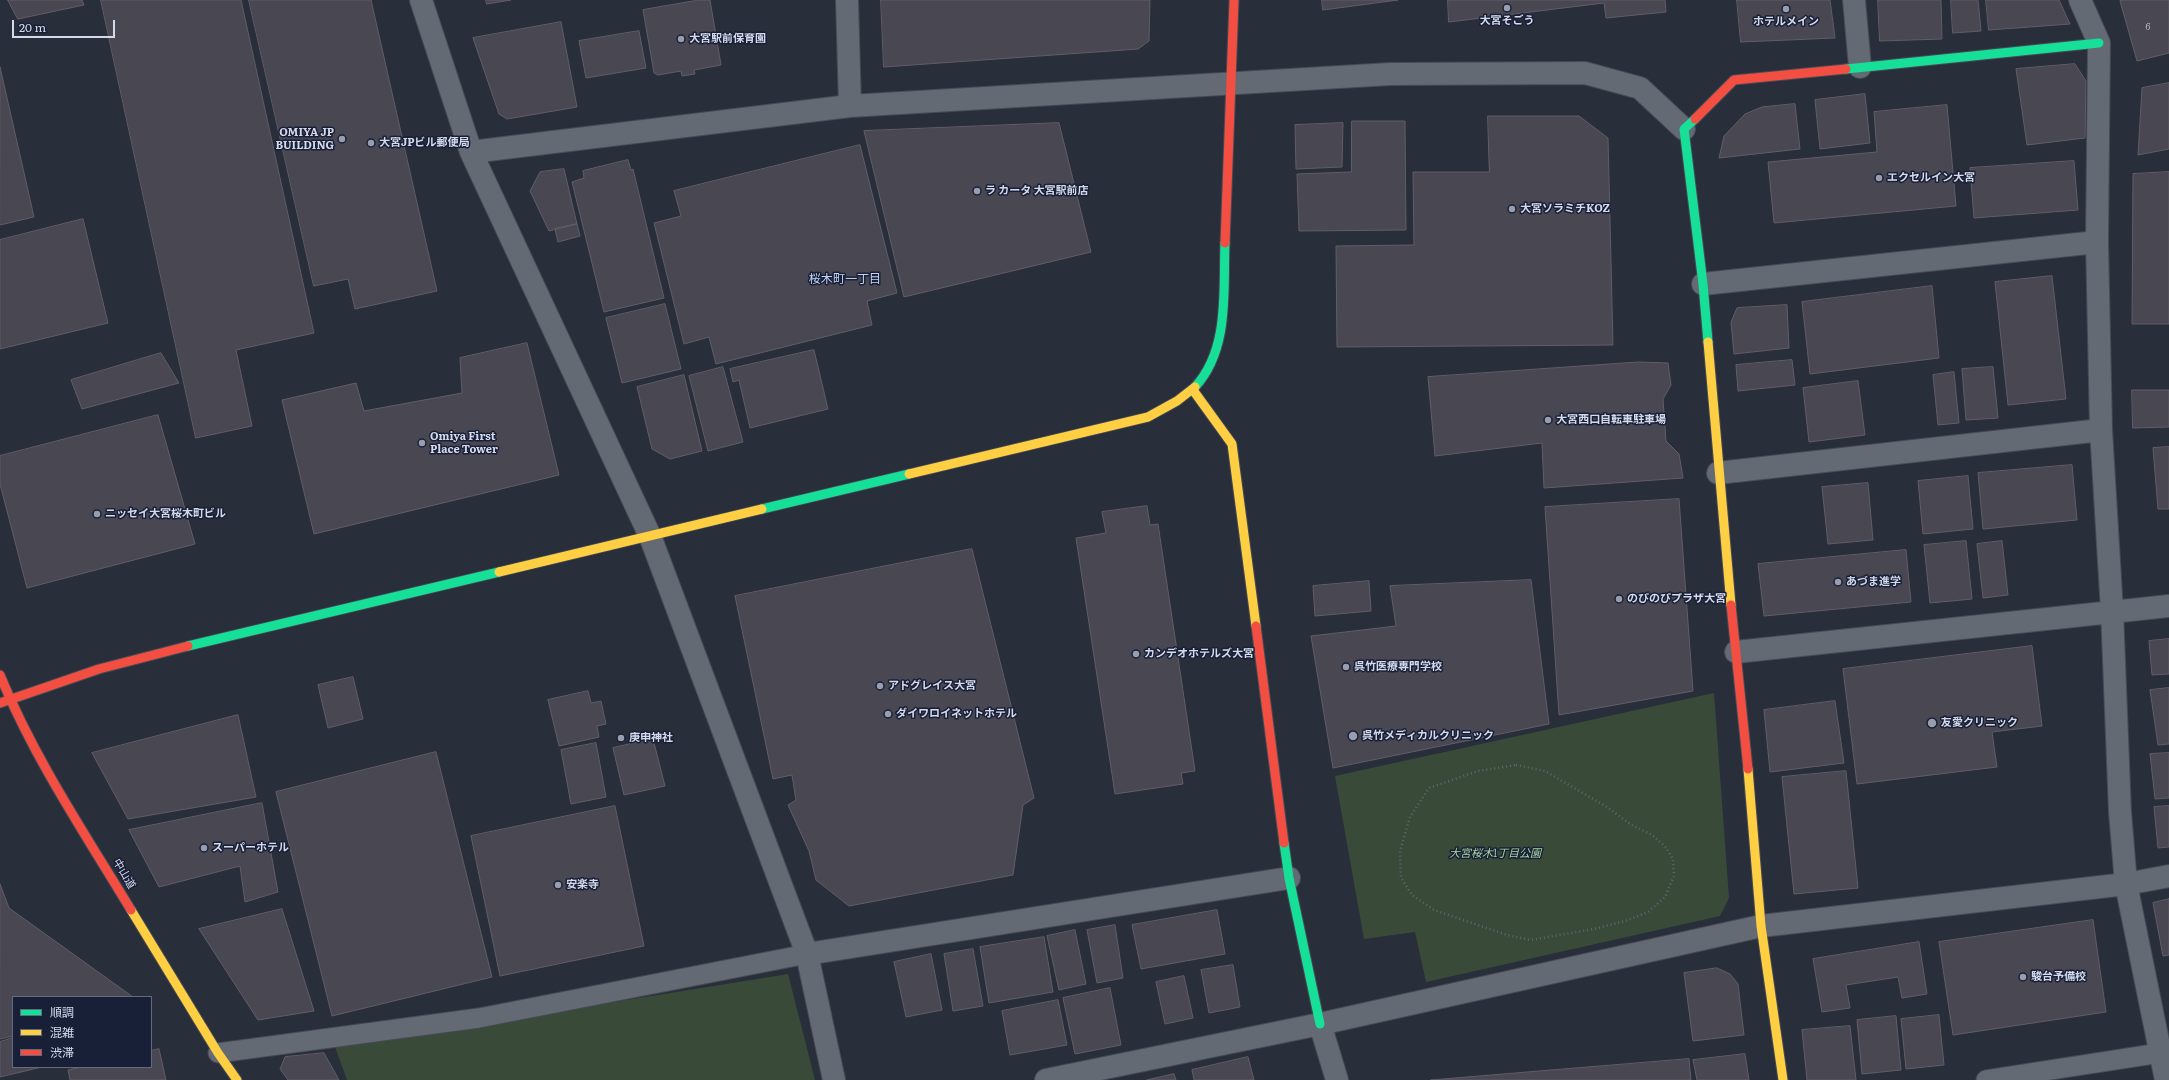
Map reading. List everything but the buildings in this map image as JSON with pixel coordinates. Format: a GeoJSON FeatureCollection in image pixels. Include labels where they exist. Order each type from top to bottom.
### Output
{"type":"FeatureCollection","features":[{"type":"Feature","properties":{"kind":"main road"},"geometry":{"type":"LineString","coordinates":[[0,703],[99,669],[216,639],[1148,416],[1174,404],[1193,390],[1212,363],[1221,333],[1232,83],[1234,0]]}},
{"type":"Feature","properties":{"kind":"main road"},"geometry":{"type":"LineString","coordinates":[[1783,1080],[1761,926],[1751,802],[1718,473],[1703,284],[1684,129],[1734,80],[2099,43]]}},
{"type":"Feature","properties":{"kind":"main road"},"geometry":{"type":"LineString","coordinates":[[1193,390],[1232,444],[1289,878],[1320,1024]]}},
{"type":"Feature","properties":{"kind":"main road","name":"中山道"},"geometry":{"type":"LineString","coordinates":[[0,676],[10,699],[63,798],[218,1053],[237,1080]]}},
{"type":"Feature","properties":{"kind":"main road"},"geometry":{"type":"LineString","coordinates":[[0,709],[10,699]]}},
{"type":"Feature","properties":{"kind":"street"},"geometry":{"type":"LineString","coordinates":[[421,0],[471,152],[650,536],[807,954],[834,1080]]}},
{"type":"Feature","properties":{"kind":"street"},"geometry":{"type":"LineString","coordinates":[[847,0],[850,106]]}},
{"type":"Feature","properties":{"kind":"street"},"geometry":{"type":"LineString","coordinates":[[1854,0],[1860,67]]}},
{"type":"Feature","properties":{"kind":"street"},"geometry":{"type":"LineString","coordinates":[[2080,0],[2099,43],[2097,242],[2101,430],[2112,611],[2120,812],[2126,884],[2166,1080]]}},
{"type":"Feature","properties":{"kind":"street"},"geometry":{"type":"LineString","coordinates":[[471,152],[850,106],[1390,74],[1585,73],[1640,88],[1684,129]]}},
{"type":"Feature","properties":{"kind":"street"},"geometry":{"type":"LineString","coordinates":[[1703,284],[2097,242]]}},
{"type":"Feature","properties":{"kind":"street"},"geometry":{"type":"LineString","coordinates":[[1718,473],[2101,430]]}},
{"type":"Feature","properties":{"kind":"street"},"geometry":{"type":"LineString","coordinates":[[1736,652],[2169,606]]}},
{"type":"Feature","properties":{"kind":"street"},"geometry":{"type":"LineString","coordinates":[[1046,1080],[1320,1024],[1761,926],[2126,884],[2169,876]]}},
{"type":"Feature","properties":{"kind":"street"},"geometry":{"type":"LineString","coordinates":[[807,954],[1289,878]]}},
{"type":"Feature","properties":{"kind":"street"},"geometry":{"type":"LineString","coordinates":[[1320,1024],[1337,1080]]}},
{"type":"Feature","properties":{"kind":"lane"},"geometry":{"type":"LineString","coordinates":[[218,1053],[479,1018],[807,954]]}},
{"type":"Feature","properties":{"kind":"lane"},"geometry":{"type":"LineString","coordinates":[[1986,1080],[2160,1053]]}},
{"type":"Feature","properties":{"kind":"path"},"geometry":{"type":"LineString","coordinates":[[1516,765],[1546,771],[1607,807],[1630,824],[1652,835],[1665,846],[1673,859],[1674,876],[1665,897],[1648,912],[1594,929],[1532,940],[1507,935],[1434,910],[1412,895],[1401,878],[1400,851],[1410,817],[1429,788],[1478,771],[1516,765]]}},
{"type":"Feature","properties":{"kind":"green space","name":"大宮桜木1丁目公園"},"geometry":{"type":"Polygon","coordinates":[[[1714,693],[1729,898],[1720,916],[1426,982],[1415,932],[1364,939],[1335,776],[1714,693]]]}},
{"type":"Feature","properties":{"kind":"green space"},"geometry":{"type":"Polygon","coordinates":[[[788,974],[815,1080],[347,1080],[335,1047],[788,974]]]}},
{"type":"Feature","properties":{"kind":"traffic: fast"},"geometry":{"type":"LineString","coordinates":[[1846,69],[2099,43]]}},
{"type":"Feature","properties":{"kind":"traffic: fast"},"geometry":{"type":"LineString","coordinates":[[1695,119],[1684,129],[1703,284],[1708,342]]}},
{"type":"Feature","properties":{"kind":"traffic: fast"},"geometry":{"type":"LineString","coordinates":[[1195,387],[1206,372],[1214,355],[1219,337],[1224,299],[1225,243]]}},
{"type":"Feature","properties":{"kind":"traffic: fast"},"geometry":{"type":"LineString","coordinates":[[762,509],[909,474]]}},
{"type":"Feature","properties":{"kind":"traffic: fast"},"geometry":{"type":"LineString","coordinates":[[188,646],[499,572]]}},
{"type":"Feature","properties":{"kind":"traffic: fast"},"geometry":{"type":"LineString","coordinates":[[1284,843],[1289,878],[1320,1024]]}},
{"type":"Feature","properties":{"kind":"traffic: slow"},"geometry":{"type":"LineString","coordinates":[[1708,342],[1731,605]]}},
{"type":"Feature","properties":{"kind":"traffic: slow"},"geometry":{"type":"LineString","coordinates":[[909,474],[1148,417],[1177,401],[1195,387]]}},
{"type":"Feature","properties":{"kind":"traffic: slow"},"geometry":{"type":"LineString","coordinates":[[1193,390],[1232,444],[1256,626]]}},
{"type":"Feature","properties":{"kind":"traffic: slow"},"geometry":{"type":"LineString","coordinates":[[499,572],[762,509]]}},
{"type":"Feature","properties":{"kind":"traffic: slow"},"geometry":{"type":"LineString","coordinates":[[1748,769],[1761,926],[1783,1080]]}},
{"type":"Feature","properties":{"kind":"traffic: slow"},"geometry":{"type":"LineString","coordinates":[[131,910],[218,1053],[237,1080]]}},
{"type":"Feature","properties":{"kind":"traffic: jam"},"geometry":{"type":"LineString","coordinates":[[1225,243],[1234,0]]}},
{"type":"Feature","properties":{"kind":"traffic: jam"},"geometry":{"type":"LineString","coordinates":[[1695,119],[1734,80],[1846,69]]}},
{"type":"Feature","properties":{"kind":"traffic: jam"},"geometry":{"type":"LineString","coordinates":[[1731,605],[1748,769]]}},
{"type":"Feature","properties":{"kind":"traffic: jam"},"geometry":{"type":"LineString","coordinates":[[1256,626],[1284,843]]}},
{"type":"Feature","properties":{"kind":"traffic: jam"},"geometry":{"type":"LineString","coordinates":[[0,703],[99,669],[188,646]]}},
{"type":"Feature","properties":{"kind":"traffic: jam"},"geometry":{"type":"LineString","coordinates":[[0,675],[28,736],[44,766],[131,910]]}},
{"type":"Feature","properties":{"kind":"place","name":"大宮そごう"},"geometry":{"type":"Point","coordinates":[1507,8]}},
{"type":"Feature","properties":{"kind":"place","name":"ホテルメイン"},"geometry":{"type":"Point","coordinates":[1786,9]}},
{"type":"Feature","properties":{"kind":"place","name":"大宮駅前保育園"},"geometry":{"type":"Point","coordinates":[681,39]}},
{"type":"Feature","properties":{"kind":"place","name":"OMIYA JP BUILDING"},"geometry":{"type":"Point","coordinates":[342,139]}},
{"type":"Feature","properties":{"kind":"place","name":"大宮JPビル郵便局"},"geometry":{"type":"Point","coordinates":[371,143]}},
{"type":"Feature","properties":{"kind":"place","name":"エクセルイン大宮"},"geometry":{"type":"Point","coordinates":[1879,178]}},
{"type":"Feature","properties":{"kind":"place","name":"ラ カータ 大宮駅前店"},"geometry":{"type":"Point","coordinates":[977,191]}},
{"type":"Feature","properties":{"kind":"place","name":"大宮ソラミチKOZ"},"geometry":{"type":"Point","coordinates":[1512,209]}},
{"type":"Feature","properties":{"kind":"place","name":"大宮西口自転車駐車場"},"geometry":{"type":"Point","coordinates":[1548,420]}},
{"type":"Feature","properties":{"kind":"place","name":"Omiya First Place Tower"},"geometry":{"type":"Point","coordinates":[422,443]}},
{"type":"Feature","properties":{"kind":"place","name":"ニッセイ大宮桜木町ビル"},"geometry":{"type":"Point","coordinates":[97,514]}},
{"type":"Feature","properties":{"kind":"place","name":"あづま進学"},"geometry":{"type":"Point","coordinates":[1838,582]}},
{"type":"Feature","properties":{"kind":"place","name":"のびのびプラザ大宮"},"geometry":{"type":"Point","coordinates":[1619,599]}},
{"type":"Feature","properties":{"kind":"place","name":"カンデオホテルズ大宮"},"geometry":{"type":"Point","coordinates":[1136,654]}},
{"type":"Feature","properties":{"kind":"place","name":"呉竹医療専門学校"},"geometry":{"type":"Point","coordinates":[1346,667]}},
{"type":"Feature","properties":{"kind":"place","name":"アドグレイス大宮"},"geometry":{"type":"Point","coordinates":[880,686]}},
{"type":"Feature","properties":{"kind":"place","name":"ダイワロイネットホテル"},"geometry":{"type":"Point","coordinates":[888,714]}},
{"type":"Feature","properties":{"kind":"place","name":"友愛クリニック"},"geometry":{"type":"Point","coordinates":[1932,723]}},
{"type":"Feature","properties":{"kind":"place","name":"呉竹メディカルクリニック"},"geometry":{"type":"Point","coordinates":[1353,736]}},
{"type":"Feature","properties":{"kind":"place","name":"庚申神社"},"geometry":{"type":"Point","coordinates":[621,738]}},
{"type":"Feature","properties":{"kind":"place","name":"スーパーホテル"},"geometry":{"type":"Point","coordinates":[204,848]}},
{"type":"Feature","properties":{"kind":"place","name":"安楽寺"},"geometry":{"type":"Point","coordinates":[558,885]}},
{"type":"Feature","properties":{"kind":"place","name":"駿台予備校"},"geometry":{"type":"Point","coordinates":[2023,977]}},
{"type":"Feature","properties":{"kind":"district","name":"桜木町一丁目"},"geometry":{"type":"Point","coordinates":[845,279]}}]}
